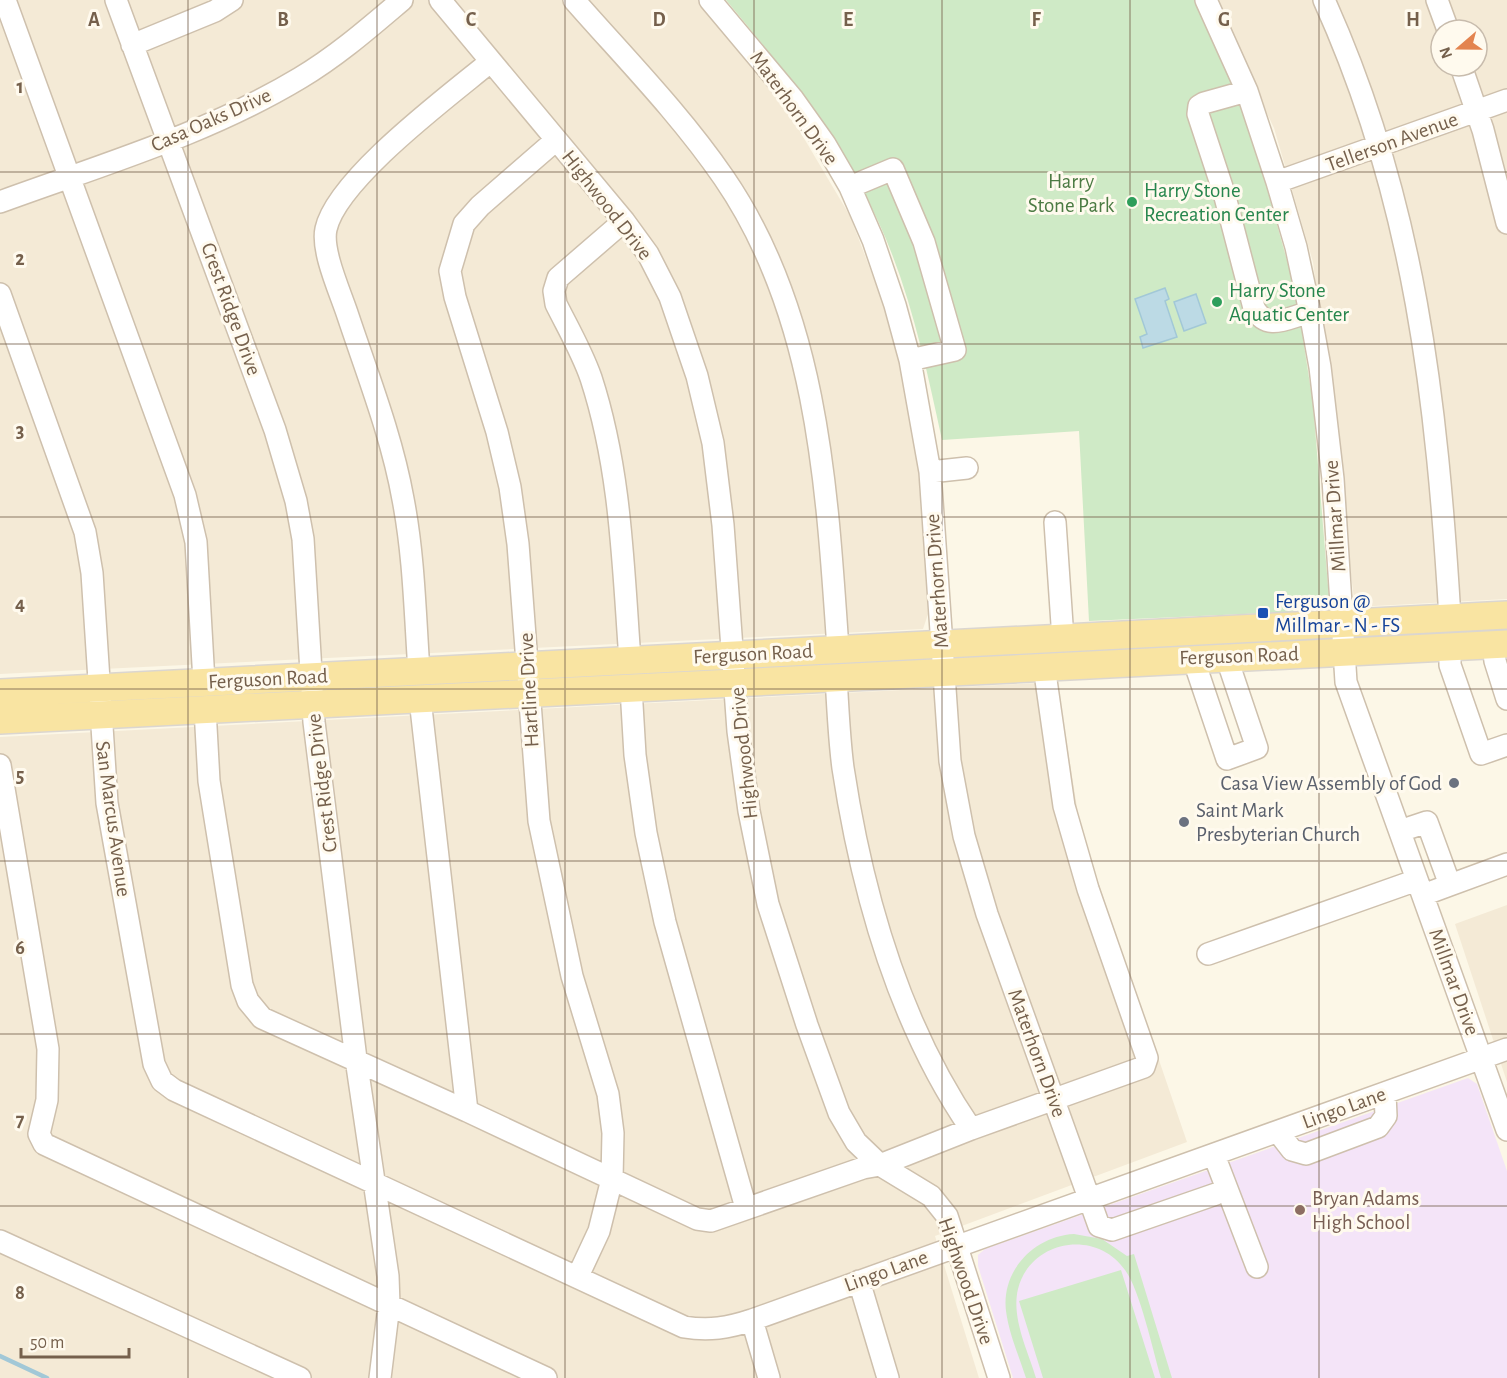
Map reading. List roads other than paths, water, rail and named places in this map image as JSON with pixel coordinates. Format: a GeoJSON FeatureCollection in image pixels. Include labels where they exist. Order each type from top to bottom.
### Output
{"type":"FeatureCollection","features":[{"type":"Feature","properties":{"kind":"main road","name":"Ferguson Road"},"geometry":{"type":"LineString","coordinates":[[0,720],[204,682],[420,699],[529,694],[836,678],[1063,639],[1507,615]]}},
{"type":"Feature","properties":{"kind":"main road","name":"Ferguson Road"},"geometry":{"type":"LineString","coordinates":[[0,693],[205,709],[419,671],[630,660],[838,650],[1044,666],[1500,644]]}},
{"type":"Feature","properties":{"kind":"street"},"geometry":{"type":"LineString","coordinates":[[5,0],[184,495],[196,542],[204,682]]}},
{"type":"Feature","properties":{"kind":"street","name":"Crest Ridge Drive"},"geometry":{"type":"LineString","coordinates":[[116,0],[288,468],[303,539],[311,690],[389,1305],[380,1378]]}},
{"type":"Feature","properties":{"kind":"street"},"geometry":{"type":"LineString","coordinates":[[132,45],[215,10],[232,0]]}},
{"type":"Feature","properties":{"kind":"street","name":"Casa Oaks Drive"},"geometry":{"type":"LineString","coordinates":[[0,202],[168,141],[259,101],[302,77],[350,45],[402,0]]}},
{"type":"Feature","properties":{"kind":"street","name":"Highwood Drive"},"geometry":{"type":"LineString","coordinates":[[440,0],[624,221],[648,254],[670,297],[697,376],[712,443],[722,513],[738,731],[749,812],[768,904],[807,1025],[839,1113],[856,1142],[880,1166],[931,1196],[947,1216],[999,1378]]}},
{"type":"Feature","properties":{"kind":"street"},"geometry":{"type":"LineString","coordinates":[[574,0],[686,129],[724,178],[748,218],[781,290],[800,355],[826,488],[838,650]]}},
{"type":"Feature","properties":{"kind":"street","name":"Materhorn Drive"},"geometry":{"type":"LineString","coordinates":[[710,0],[793,99],[825,144],[850,187],[873,240],[910,360],[930,472],[950,761],[964,836],[987,914],[1099,1226],[1112,1230],[1216,1194]]}},
{"type":"Feature","properties":{"kind":"street","name":"Millmar Drive"},"geometry":{"type":"LineString","coordinates":[[1206,0],[1239,93],[1277,182],[1296,247],[1310,312],[1320,367],[1333,479],[1346,682],[1507,1130]]}},
{"type":"Feature","properties":{"kind":"street"},"geometry":{"type":"LineString","coordinates":[[1324,0],[1343,41],[1381,146],[1422,328],[1442,485],[1450,618]]}},
{"type":"Feature","properties":{"kind":"street"},"geometry":{"type":"LineString","coordinates":[[1437,0],[1444,18]]}},
{"type":"Feature","properties":{"kind":"street"},"geometry":{"type":"LineString","coordinates":[[419,671],[410,535],[403,497],[385,430],[330,262],[325,230],[334,206],[350,184],[431,111],[490,62]]}},
{"type":"Feature","properties":{"kind":"street"},"geometry":{"type":"LineString","coordinates":[[1465,78],[1477,111],[1507,223]]}},
{"type":"Feature","properties":{"kind":"street"},"geometry":{"type":"LineString","coordinates":[[1239,93],[1199,106],[1198,114],[1224,193],[1254,308],[1265,322],[1274,322],[1310,312]]}},
{"type":"Feature","properties":{"kind":"street","name":"Tellerson Avenue"},"geometry":{"type":"LineString","coordinates":[[1277,182],[1507,100]]}},
{"type":"Feature","properties":{"kind":"street","name":"Hartline Drive"},"geometry":{"type":"LineString","coordinates":[[556,140],[480,206],[464,224],[450,271],[455,297],[497,432],[510,487],[518,544],[539,821],[572,976],[608,1094],[613,1133],[612,1179],[599,1231],[578,1276]]}},
{"type":"Feature","properties":{"kind":"street"},"geometry":{"type":"LineString","coordinates":[[850,187],[893,169],[924,242],[955,350],[910,360]]}},
{"type":"Feature","properties":{"kind":"street"},"geometry":{"type":"LineString","coordinates":[[624,221],[558,278],[554,291],[556,303],[590,377],[609,441],[619,508],[630,660]]}},
{"type":"Feature","properties":{"kind":"street","name":"San Marcus Avenue"},"geometry":{"type":"LineString","coordinates":[[0,294],[85,532],[92,573],[107,803],[154,1064],[162,1081],[174,1090],[375,1185]]}},
{"type":"Feature","properties":{"kind":"street"},"geometry":{"type":"LineString","coordinates":[[930,472],[967,468]]}},
{"type":"Feature","properties":{"kind":"street"},"geometry":{"type":"LineString","coordinates":[[1055,522],[1063,639]]}},
{"type":"Feature","properties":{"kind":"street"},"geometry":{"type":"LineString","coordinates":[[1500,644],[1494,661],[1507,699]]}},
{"type":"Feature","properties":{"kind":"street"},"geometry":{"type":"LineString","coordinates":[[1450,648],[1450,665],[1481,754],[1507,745]]}},
{"type":"Feature","properties":{"kind":"street"},"geometry":{"type":"LineString","coordinates":[[1193,658],[1227,759],[1257,748],[1226,656]]}},
{"type":"Feature","properties":{"kind":"street"},"geometry":{"type":"LineString","coordinates":[[205,709],[209,781],[242,985],[248,1001],[262,1018],[356,1059],[698,1219],[711,1221],[862,1168],[880,1166],[970,1130],[1144,1067],[1147,1058],[1088,888],[1064,806],[1044,666]]}},
{"type":"Feature","properties":{"kind":"street"},"geometry":{"type":"LineString","coordinates":[[836,678],[843,765],[854,831],[885,946],[926,1056],[946,1094],[970,1130]]}},
{"type":"Feature","properties":{"kind":"street"},"geometry":{"type":"LineString","coordinates":[[632,688],[635,754],[646,833],[665,922],[747,1208]]}},
{"type":"Feature","properties":{"kind":"street"},"geometry":{"type":"LineString","coordinates":[[420,699],[467,1111]]}},
{"type":"Feature","properties":{"kind":"street"},"geometry":{"type":"LineString","coordinates":[[0,765],[48,1049],[47,1100],[39,1134],[44,1144],[546,1378]]}},
{"type":"Feature","properties":{"kind":"street"},"geometry":{"type":"LineString","coordinates":[[1400,831],[1427,822],[1450,885]]}},
{"type":"Feature","properties":{"kind":"street"},"geometry":{"type":"LineString","coordinates":[[1208,954],[1420,887],[1450,885],[1507,864]]}},
{"type":"Feature","properties":{"kind":"street","name":"Lingo Lane"},"geometry":{"type":"LineString","coordinates":[[375,1185],[578,1276],[684,1327],[704,1330],[726,1329],[1507,1049]]}},
{"type":"Feature","properties":{"kind":"street"},"geometry":{"type":"LineString","coordinates":[[1278,1132],[1292,1150],[1306,1154],[1378,1127],[1386,1116],[1385,1093]]}},
{"type":"Feature","properties":{"kind":"street"},"geometry":{"type":"LineString","coordinates":[[1214,1155],[1257,1267]]}},
{"type":"Feature","properties":{"kind":"street"},"geometry":{"type":"LineString","coordinates":[[0,1241],[300,1378]]}},
{"type":"Feature","properties":{"kind":"street"},"geometry":{"type":"LineString","coordinates":[[859,1281],[888,1378]]}},
{"type":"Feature","properties":{"kind":"street"},"geometry":{"type":"LineString","coordinates":[[752,1320],[769,1378]]}},
{"type":"Feature","properties":{"kind":"water"},"geometry":{"type":"Polygon","coordinates":[[[1165,288],[1169,299],[1165,301],[1177,337],[1143,348],[1140,337],[1147,334],[1135,299],[1165,288]]]}},
{"type":"Feature","properties":{"kind":"water"},"geometry":{"type":"Polygon","coordinates":[[[1196,294],[1206,323],[1184,331],[1174,302],[1196,294]]]}},
{"type":"Feature","properties":{"kind":"waterway"},"geometry":{"type":"LineString","coordinates":[[0,1356],[47,1378]]}},
{"type":"Feature","properties":{"kind":"place","name":"Harry Stone Recreation Center"},"geometry":{"type":"Point","coordinates":[1132,202]}},
{"type":"Feature","properties":{"kind":"place","name":"Harry Stone Aquatic Center"},"geometry":{"type":"Point","coordinates":[1217,302]}},
{"type":"Feature","properties":{"kind":"place","name":"Ferguson @ Millmar - N - FS"},"geometry":{"type":"Point","coordinates":[1263,613]}},
{"type":"Feature","properties":{"kind":"place","name":"Casa View Assembly of God"},"geometry":{"type":"Point","coordinates":[1454,783]}},
{"type":"Feature","properties":{"kind":"place","name":"Saint Mark Presbyterian Church"},"geometry":{"type":"Point","coordinates":[1184,822]}},
{"type":"Feature","properties":{"kind":"place","name":"Bryan Adams High School"},"geometry":{"type":"Point","coordinates":[1300,1210]}},
{"type":"Feature","properties":{"kind":"park label","name":"Harry Stone Park"},"geometry":{"type":"Point","coordinates":[1071,193]}}]}
